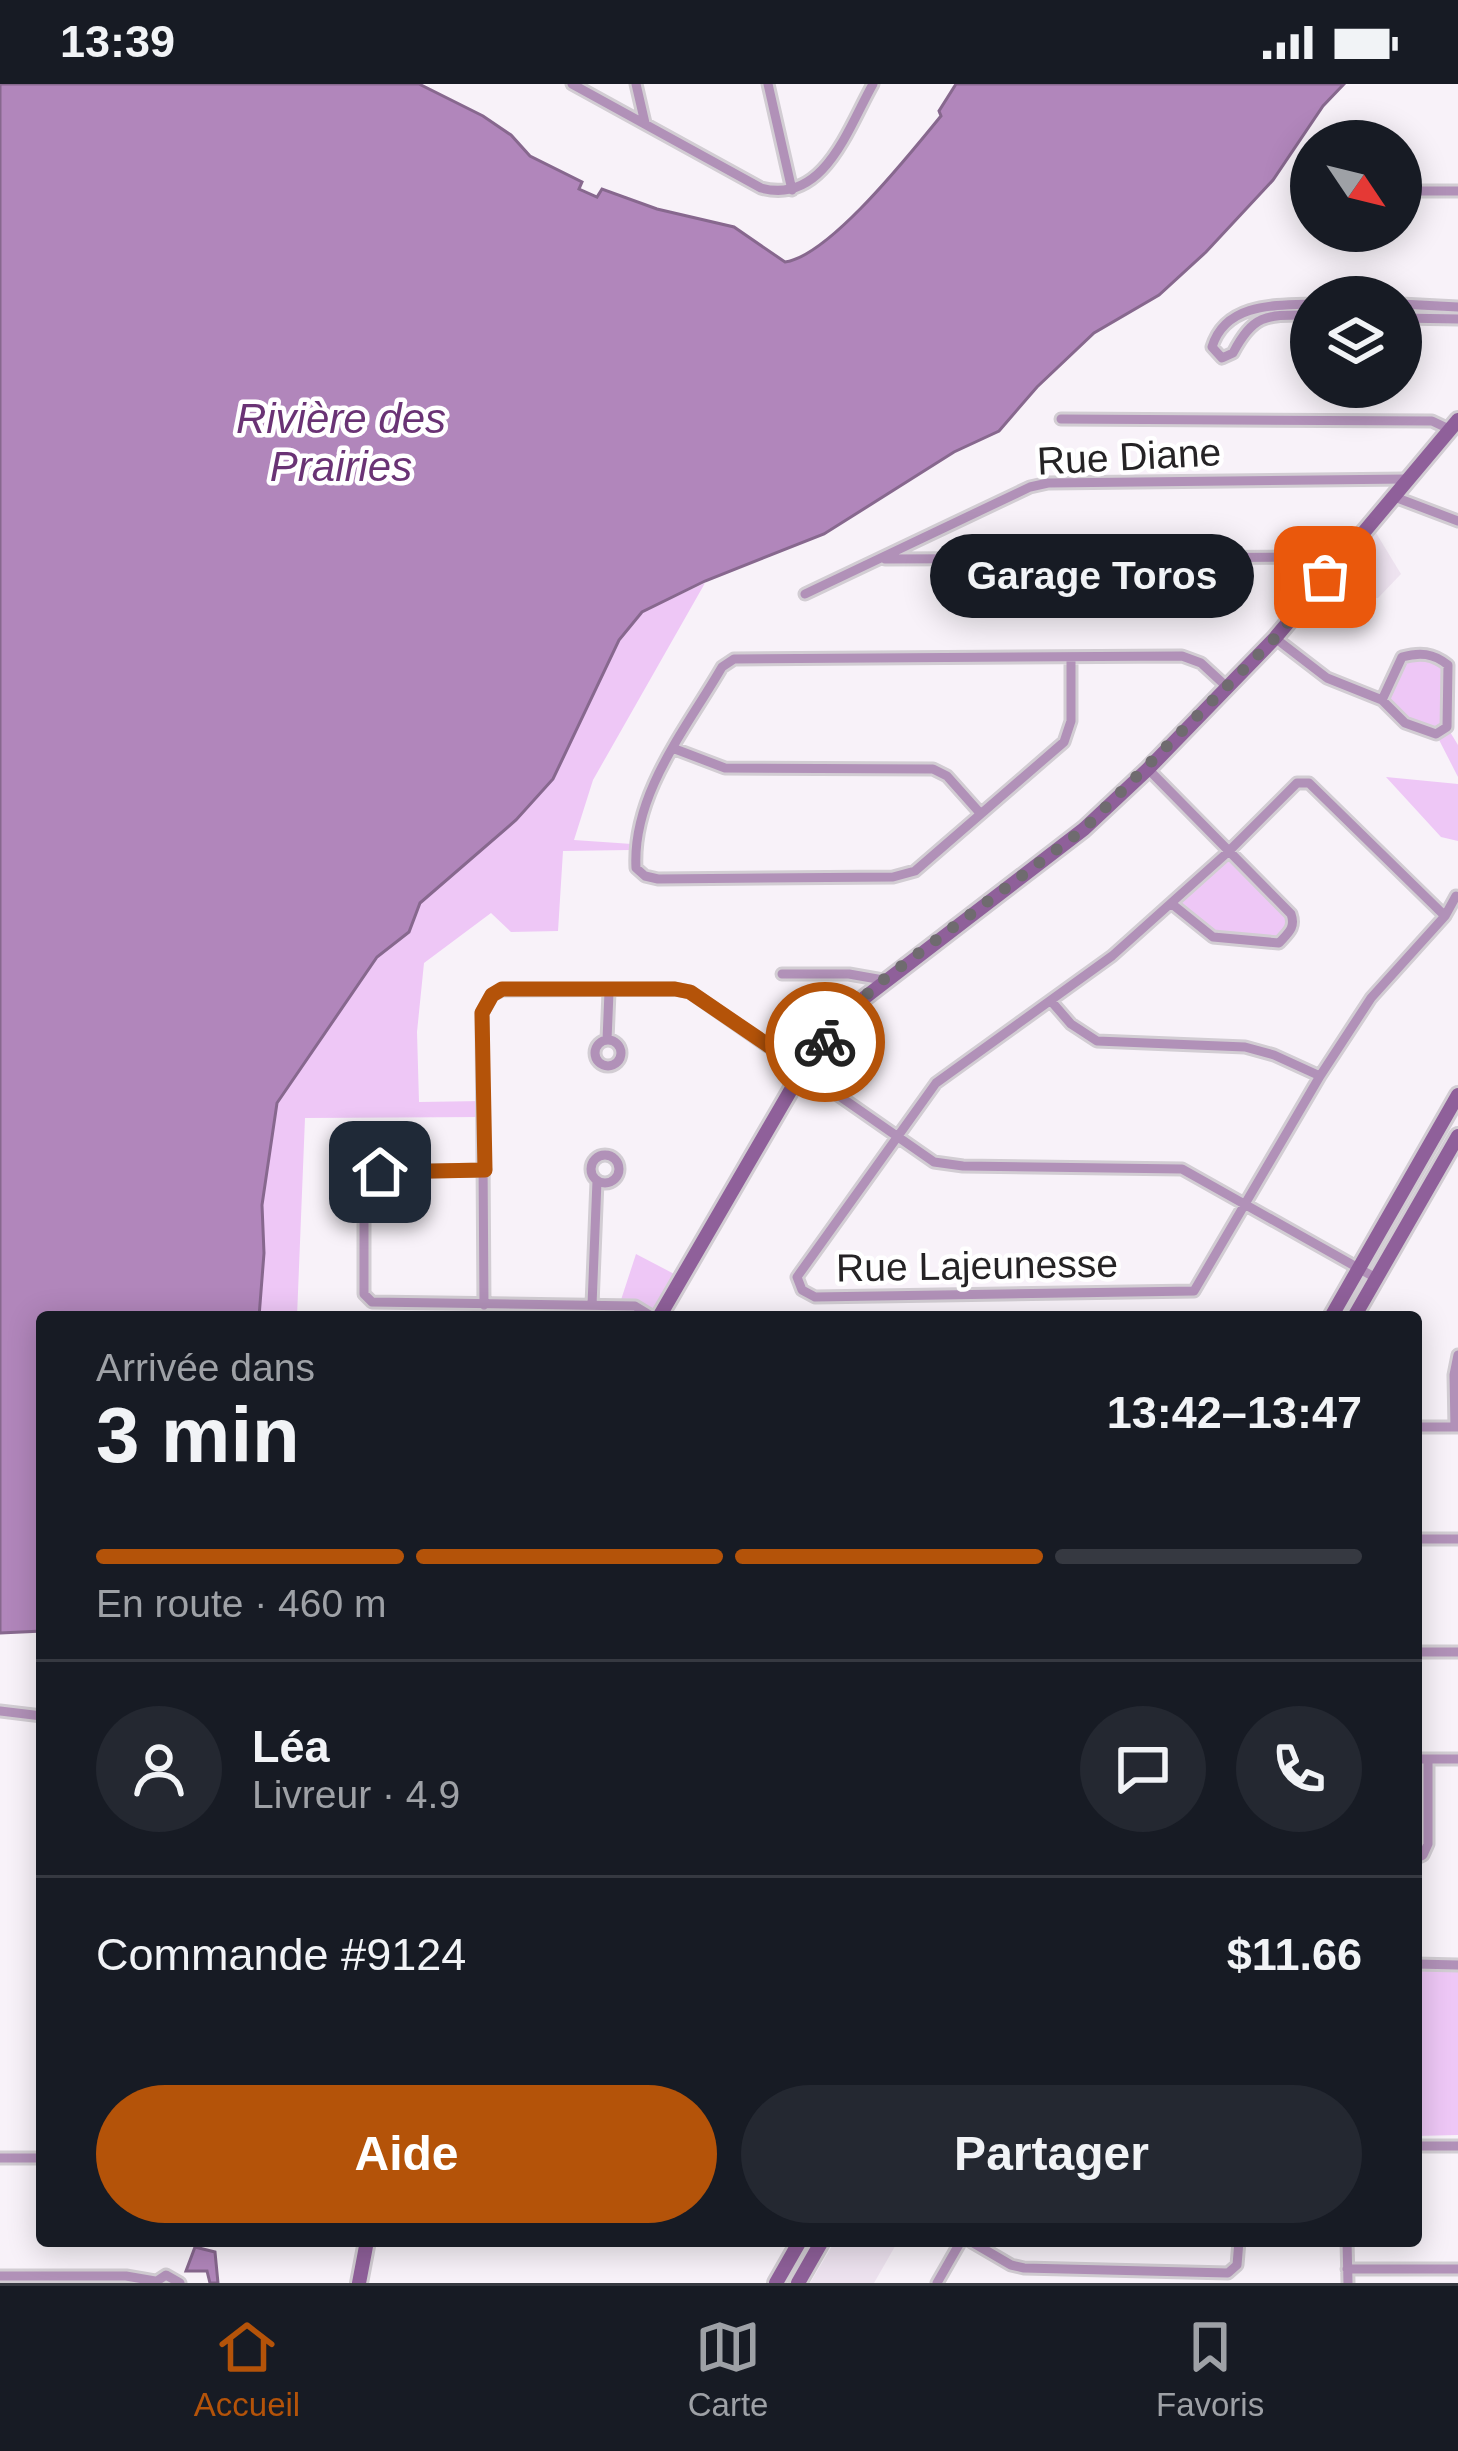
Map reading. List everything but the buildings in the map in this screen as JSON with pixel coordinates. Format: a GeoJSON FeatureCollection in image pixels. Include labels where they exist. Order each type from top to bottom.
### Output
{"type":"FeatureCollection","features":[{"type":"Feature","properties":{"kind":"street"},"geometry":{"type":"LineString","coordinates":[[572,84],[760,188],[791,190],[823,170],[873,84]]}},
{"type":"Feature","properties":{"kind":"street"},"geometry":{"type":"LineString","coordinates":[[636,84],[645,123]]}},
{"type":"Feature","properties":{"kind":"street"},"geometry":{"type":"LineString","coordinates":[[767,84],[791,190]]}},
{"type":"Feature","properties":{"kind":"street"},"geometry":{"type":"LineString","coordinates":[[1422,191],[1458,191]]}},
{"type":"Feature","properties":{"kind":"street"},"geometry":{"type":"LineString","coordinates":[[1422,305],[1458,307]]}},
{"type":"Feature","properties":{"kind":"street"},"geometry":{"type":"LineString","coordinates":[[1290,306],[1245,311],[1225,322],[1212,347],[1222,358],[1233,353],[1241,332],[1263,319],[1290,317]]}},
{"type":"Feature","properties":{"kind":"street"},"geometry":{"type":"LineString","coordinates":[[1422,318],[1458,319]]}},
{"type":"Feature","properties":{"kind":"street"},"geometry":{"type":"LineString","coordinates":[[1061,418],[1454,424]]}},
{"type":"Feature","properties":{"kind":"street"},"geometry":{"type":"LineString","coordinates":[[660,1311],[803,1069],[855,1005],[1084,829],[1148,769],[1275,638],[1454,424]]}},
{"type":"Feature","properties":{"kind":"street","name":"Rue Diane"},"geometry":{"type":"LineString","coordinates":[[805,594],[1030,487],[1048,483],[1407,479]]}},
{"type":"Feature","properties":{"kind":"street"},"geometry":{"type":"LineString","coordinates":[[1392,496],[1458,520]]}},
{"type":"Feature","properties":{"kind":"street"},"geometry":{"type":"LineString","coordinates":[[883,560],[1341,556]]}},
{"type":"Feature","properties":{"kind":"street"},"geometry":{"type":"LineString","coordinates":[[1275,638],[1327,678],[1382,700],[1405,723],[1436,734],[1447,727],[1448,665],[1419,653],[1402,657],[1382,700]]}},
{"type":"Feature","properties":{"kind":"street"},"geometry":{"type":"LineString","coordinates":[[1071,658],[1071,721],[1064,742],[915,871],[893,877],[658,879],[636,868],[643,804],[722,667],[734,659],[1182,656],[1201,662],[1226,688]]}},
{"type":"Feature","properties":{"kind":"street"},"geometry":{"type":"LineString","coordinates":[[675,749],[725,768],[933,769],[947,776],[980,813]]}},
{"type":"Feature","properties":{"kind":"street"},"geometry":{"type":"LineString","coordinates":[[1148,769],[1291,914],[1292,929],[1279,943],[1213,937],[1172,904]]}},
{"type":"Feature","properties":{"kind":"street","name":"Rue Lajeunesse"},"geometry":{"type":"LineString","coordinates":[[1445,916],[1309,782],[1297,783],[1112,956],[937,1083],[797,1277],[802,1289],[815,1297],[1185,1293],[1200,1284],[1320,1076],[1371,998],[1445,916],[1456,896]]}},
{"type":"Feature","properties":{"kind":"street"},"geometry":{"type":"LineString","coordinates":[[782,974],[849,974],[883,980]]}},
{"type":"Feature","properties":{"kind":"street"},"geometry":{"type":"LineString","coordinates":[[484,1304],[482,1013],[492,995],[502,989],[690,992],[934,1162],[1171,1166],[1376,1278]]}},
{"type":"Feature","properties":{"kind":"street"},"geometry":{"type":"LineString","coordinates":[[607,1040],[609,992]]}},
{"type":"Feature","properties":{"kind":"street"},"geometry":{"type":"LineString","coordinates":[[1051,1001],[1071,1024],[1097,1041],[1245,1048],[1320,1076]]}},
{"type":"Feature","properties":{"kind":"street"},"geometry":{"type":"LineString","coordinates":[[1334,1311],[1458,1095]]}},
{"type":"Feature","properties":{"kind":"street"},"geometry":{"type":"LineString","coordinates":[[1357,1311],[1458,1136]]}},
{"type":"Feature","properties":{"kind":"street"},"geometry":{"type":"LineString","coordinates":[[485,1170],[375,1172],[364,1186],[364,1294],[372,1302],[635,1306],[645,1311]]}},
{"type":"Feature","properties":{"kind":"street"},"geometry":{"type":"LineString","coordinates":[[592,1305],[597,1181]]}},
{"type":"Feature","properties":{"kind":"street"},"geometry":{"type":"LineString","coordinates":[[1422,1427],[1457,1427],[1454,1376],[1458,1355]]}},
{"type":"Feature","properties":{"kind":"street"},"geometry":{"type":"LineString","coordinates":[[1422,1539],[1458,1539]]}},
{"type":"Feature","properties":{"kind":"street"},"geometry":{"type":"LineString","coordinates":[[1422,1652],[1458,1652]]}},
{"type":"Feature","properties":{"kind":"street"},"geometry":{"type":"LineString","coordinates":[[0,1712],[36,1715]]}},
{"type":"Feature","properties":{"kind":"street"},"geometry":{"type":"LineString","coordinates":[[1422,1759],[1458,1760]]}},
{"type":"Feature","properties":{"kind":"street"},"geometry":{"type":"LineString","coordinates":[[1422,1855],[1428,1844],[1429,1759]]}},
{"type":"Feature","properties":{"kind":"street"},"geometry":{"type":"LineString","coordinates":[[1422,1964],[1458,1965]]}},
{"type":"Feature","properties":{"kind":"street"},"geometry":{"type":"LineString","coordinates":[[1422,2146],[1458,2146]]}},
{"type":"Feature","properties":{"kind":"street"},"geometry":{"type":"LineString","coordinates":[[0,2158],[36,2158]]}},
{"type":"Feature","properties":{"kind":"street"},"geometry":{"type":"LineString","coordinates":[[359,2283],[366,2247]]}},
{"type":"Feature","properties":{"kind":"street"},"geometry":{"type":"LineString","coordinates":[[776,2283],[797,2247]]}},
{"type":"Feature","properties":{"kind":"street"},"geometry":{"type":"LineString","coordinates":[[798,2283],[819,2247]]}},
{"type":"Feature","properties":{"kind":"street"},"geometry":{"type":"LineString","coordinates":[[937,2283],[958,2247]]}},
{"type":"Feature","properties":{"kind":"street"},"geometry":{"type":"LineString","coordinates":[[980,2247],[1024,2268],[1228,2273],[1237,2265],[1239,2247]]}},
{"type":"Feature","properties":{"kind":"street"},"geometry":{"type":"LineString","coordinates":[[1347,2247],[1348,2283]]}},
{"type":"Feature","properties":{"kind":"street"},"geometry":{"type":"LineString","coordinates":[[1347,2269],[1458,2269]]}},
{"type":"Feature","properties":{"kind":"street"},"geometry":{"type":"LineString","coordinates":[[0,2276],[69,2280],[126,2276],[155,2282],[171,2276],[180,2283]]}},
{"type":"Feature","properties":{"kind":"shaded area"},"geometry":{"type":"Polygon","coordinates":[[[1370,523],[1401,574],[1378,598],[1309,598],[1370,523]]]}},
{"type":"Feature","properties":{"kind":"shaded area"},"geometry":{"type":"Polygon","coordinates":[[[705,583],[593,780],[574,840],[632,844],[630,850],[563,851],[558,931],[511,932],[491,913],[424,963],[417,1032],[419,1102],[483,1101],[483,1117],[305,1118],[297,1311],[259,1311],[262,1205],[277,1103],[377,957],[409,932],[420,903],[516,820],[552,779],[619,640],[642,612],[705,583]]]}},
{"type":"Feature","properties":{"kind":"shaded area"},"geometry":{"type":"Polygon","coordinates":[[[1419,653],[1448,665],[1447,727],[1458,745],[1458,777],[1436,734],[1405,723],[1382,700],[1402,657],[1419,653]]]}},
{"type":"Feature","properties":{"kind":"shaded area"},"geometry":{"type":"Polygon","coordinates":[[[1386,777],[1458,784],[1458,841],[1441,837],[1386,777]]]}},
{"type":"Feature","properties":{"kind":"shaded area"},"geometry":{"type":"Polygon","coordinates":[[[1228,852],[1294,921],[1279,943],[1213,937],[1172,904],[1228,852]]]}},
{"type":"Feature","properties":{"kind":"shaded area"},"geometry":{"type":"Polygon","coordinates":[[[636,1254],[680,1277],[662,1311],[619,1306],[636,1254]]]}},
{"type":"Feature","properties":{"kind":"shaded area"},"geometry":{"type":"Polygon","coordinates":[[[1422,1971],[1458,1971],[1458,2135],[1422,2136],[1422,1971]]]}},
{"type":"Feature","properties":{"kind":"shaded area"},"geometry":{"type":"Polygon","coordinates":[[[831,2247],[895,2247],[874,2283],[810,2283],[831,2247]]]}},
{"type":"Feature","properties":{"kind":"water","name":"Rivière des Prairies"},"geometry":{"type":"Polygon","coordinates":[[[0,84],[419,84],[483,116],[511,135],[530,156],[582,182],[579,189],[597,197],[602,189],[657,209],[734,227],[785,262],[824,242],[869,200],[941,116],[939,111],[956,84],[1344,84],[1314,120],[1290,120],[1290,155],[1206,252],[1159,295],[1094,333],[999,431],[954,452],[824,534],[705,581],[642,612],[619,640],[553,779],[516,820],[420,903],[409,932],[377,957],[277,1103],[262,1205],[259,1311],[36,1311],[36,1631],[0,1633],[0,84]]]}},
{"type":"Feature","properties":{"kind":"water"},"geometry":{"type":"Polygon","coordinates":[[[195,2247],[215,2252],[218,2283],[210,2283],[207,2271],[186,2271],[195,2247]]]}},
{"type":"Feature","properties":{"kind":"way so far"},"geometry":{"type":"LineString","coordinates":[[825,1042],[883,980],[1084,829],[1275,638],[1325,577]]}},
{"type":"Feature","properties":{"kind":"place","name":"Garage Toros"},"geometry":{"type":"Point","coordinates":[1325,577]}},
{"type":"Feature","properties":{"kind":"route"},"geometry":{"type":"LineString","coordinates":[[380,1172],[485,1170],[482,1013],[492,995],[502,989],[690,992],[803,1069],[825,1042]]}}]}
